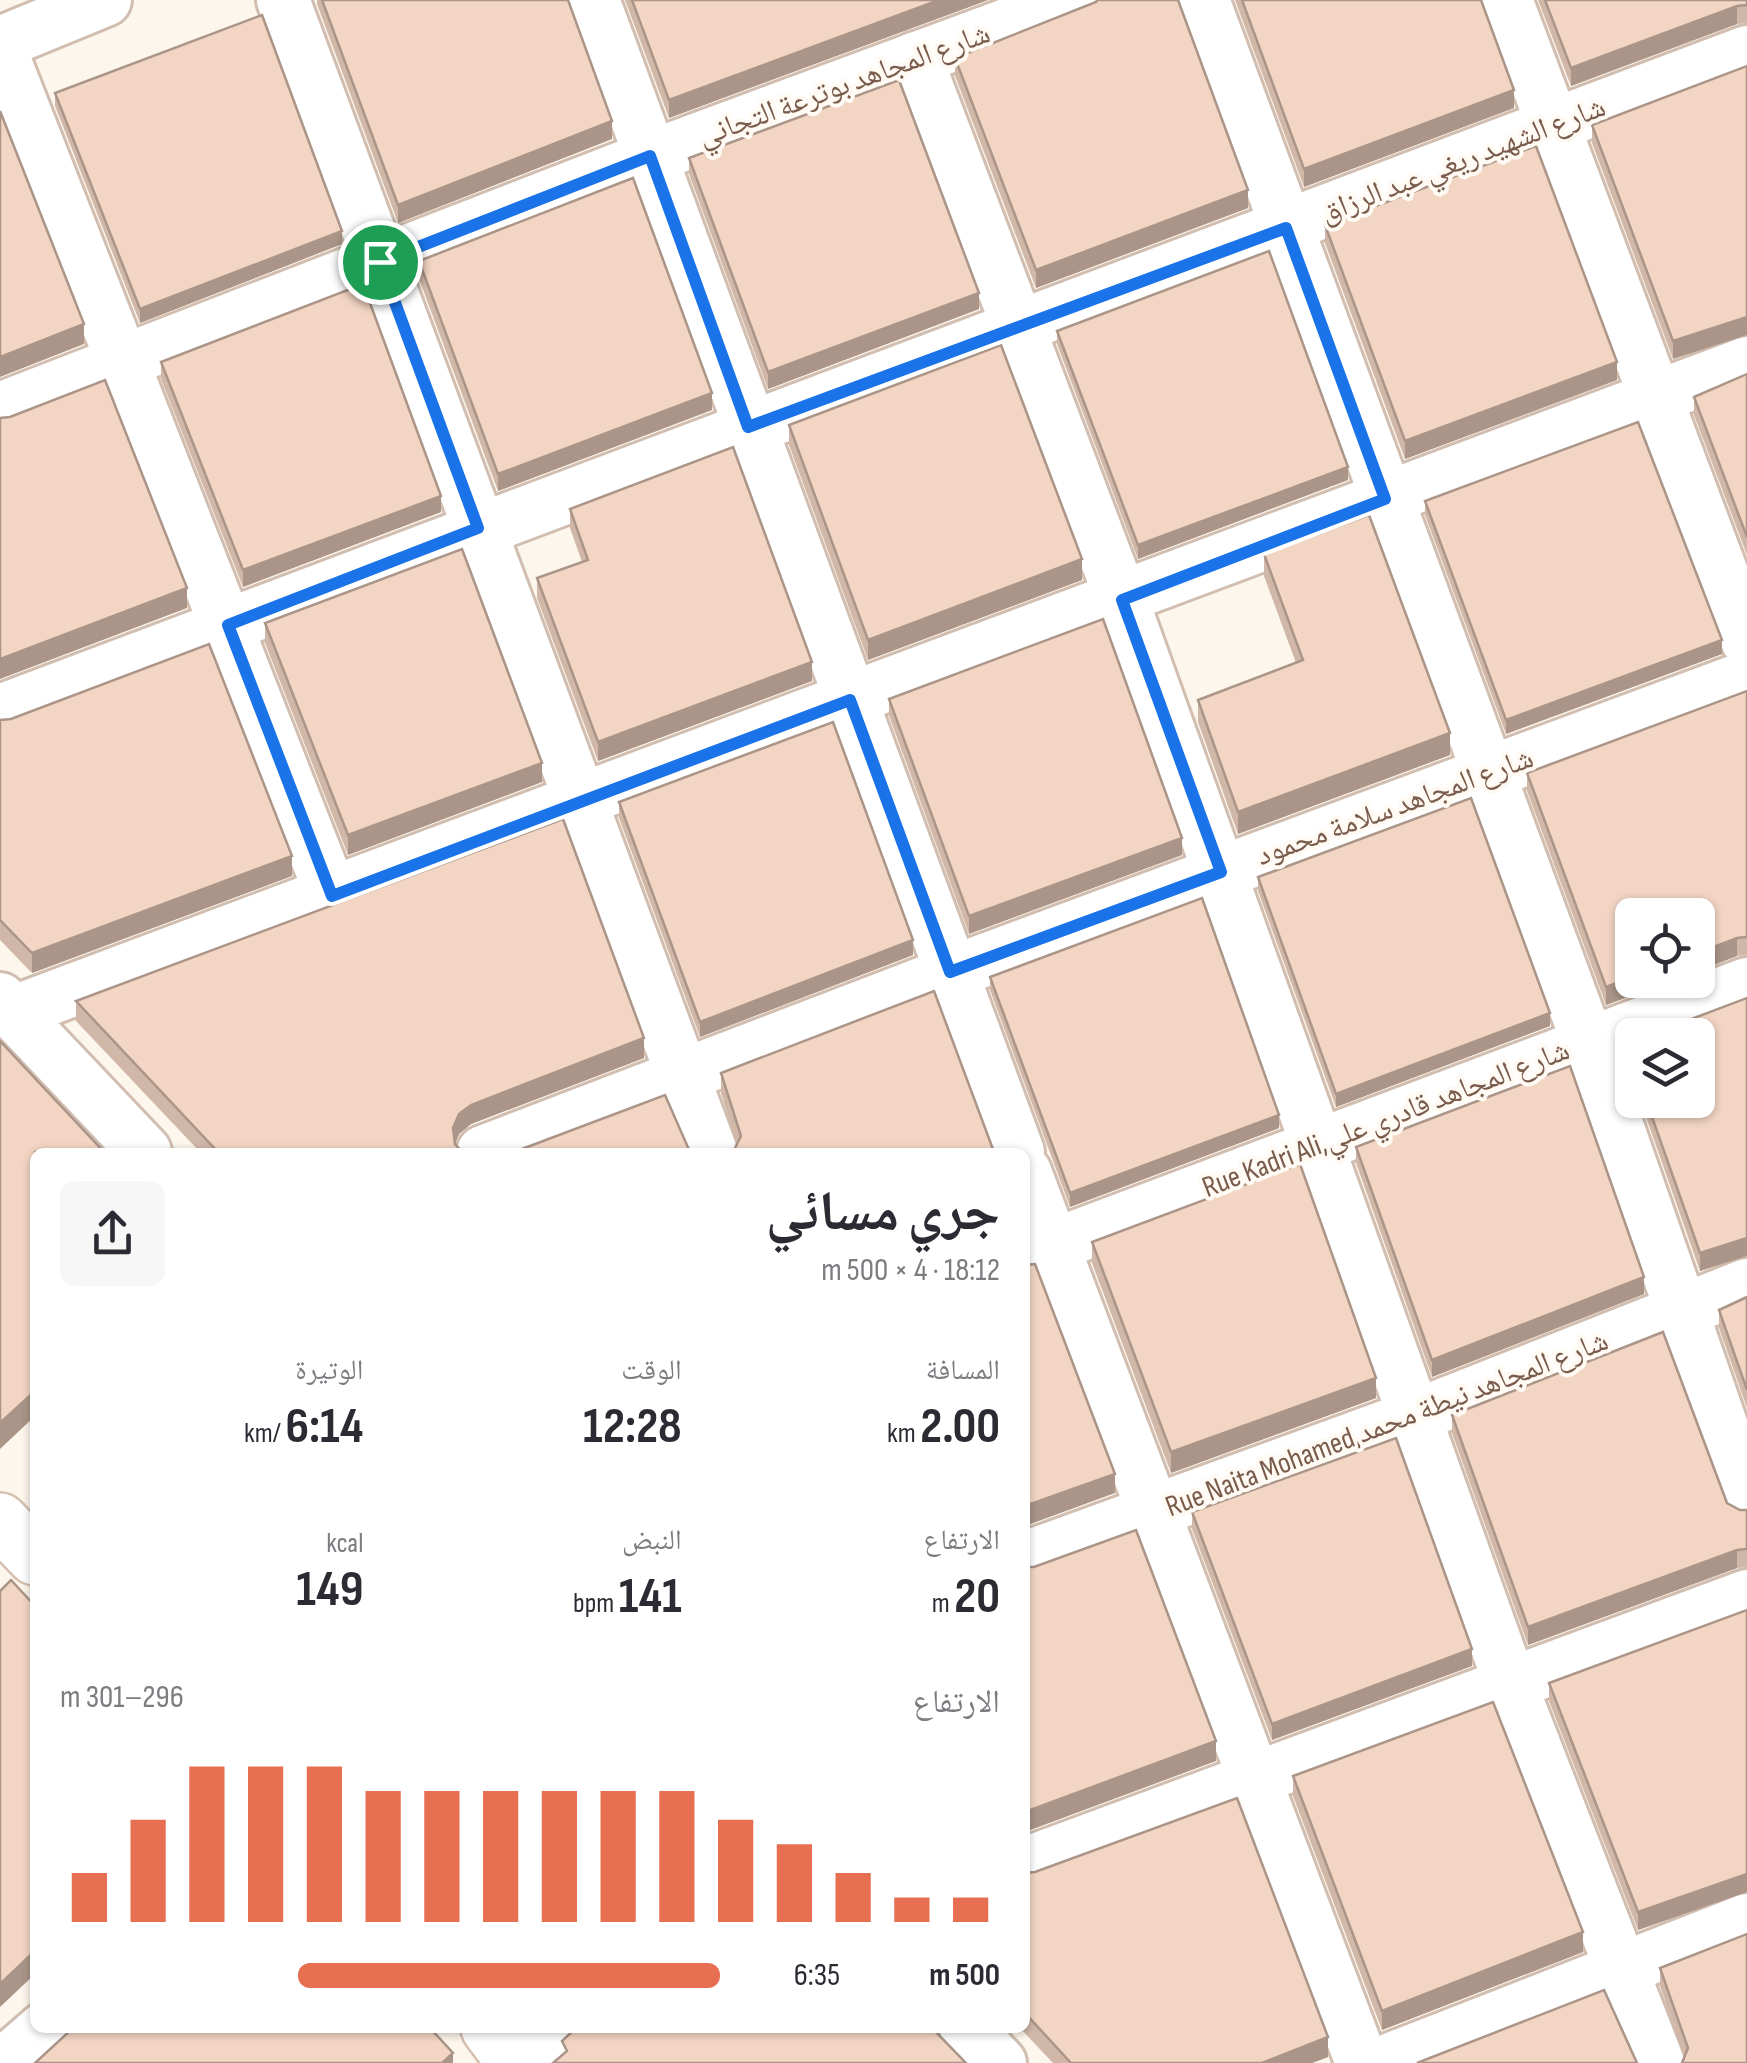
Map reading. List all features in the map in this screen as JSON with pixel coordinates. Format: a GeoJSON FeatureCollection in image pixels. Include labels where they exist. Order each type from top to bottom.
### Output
{"type":"FeatureCollection","features":[{"type":"Feature","properties":{"kind":"street"},"geometry":{"type":"LineString","coordinates":[[106,0],[0,46],[332,896]]}},
{"type":"Feature","properties":{"kind":"street"},"geometry":{"type":"LineString","coordinates":[[284,0],[709,1148]]}},
{"type":"Feature","properties":{"kind":"street"},"geometry":{"type":"LineString","coordinates":[[592,0],[1016,1148]]}},
{"type":"Feature","properties":{"kind":"street","name":"شارع المجاهد بوترعة التجاني"},"geometry":{"type":"LineString","coordinates":[[0,409],[650,156],[1074,0]]}},
{"type":"Feature","properties":{"kind":"street"},"geometry":{"type":"LineString","coordinates":[[1203,0],[1385,499],[1490,772],[1747,1498]]}},
{"type":"Feature","properties":{"kind":"street"},"geometry":{"type":"LineString","coordinates":[[1506,0],[1747,640]]}},
{"type":"Feature","properties":{"kind":"street","name":"شارع الشهيد ريغي عبد الرزاق"},"geometry":{"type":"LineString","coordinates":[[0,711],[1747,52]]}},
{"type":"Feature","properties":{"kind":"street"},"geometry":{"type":"LineString","coordinates":[[916,58],[1122,600],[1510,1684],[1658,2063]]}},
{"type":"Feature","properties":{"kind":"street"},"geometry":{"type":"LineString","coordinates":[[140,1148],[7,1006],[332,896],[1747,363]]}},
{"type":"Feature","properties":{"kind":"street","name":"شارع المجاهد سلامة محمود"},"geometry":{"type":"LineString","coordinates":[[494,1148],[950,972],[1747,677]]}},
{"type":"Feature","properties":{"kind":"street","name":"Rue Kadri Ali,شارع المجاهد قادري علي"},"geometry":{"type":"LineString","coordinates":[[1039,1251],[1747,984]]}},
{"type":"Feature","properties":{"kind":"street"},"geometry":{"type":"LineString","coordinates":[[1030,1200],[1039,1251],[1151,1513],[1362,2063]]}},
{"type":"Feature","properties":{"kind":"street","name":"Rue Naita Mohamed,شارع المجاهد نيطة محمد"},"geometry":{"type":"LineString","coordinates":[[1030,1556],[1415,1416],[1747,1285]]}},
{"type":"Feature","properties":{"kind":"street"},"geometry":{"type":"LineString","coordinates":[[1030,1862],[1747,1596]]}},
{"type":"Feature","properties":{"kind":"street"},"geometry":{"type":"LineString","coordinates":[[1381,2063],[1747,1920]]}},
{"type":"Feature","properties":{"kind":"street"},"geometry":{"type":"LineString","coordinates":[[5,2063],[39,2033]]}},
{"type":"Feature","properties":{"kind":"street"},"geometry":{"type":"LineString","coordinates":[[493,2033],[515,2063]]}},
{"type":"Feature","properties":{"kind":"street"},"geometry":{"type":"LineString","coordinates":[[522,2063],[556,2033]]}},
{"type":"Feature","properties":{"kind":"street"},"geometry":{"type":"LineString","coordinates":[[971,2033],[1000,2063]]}},
{"type":"Feature","properties":{"kind":"building"},"geometry":{"type":"Polygon","coordinates":[[[322,0],[568,0],[612,121],[398,205],[322,0]]]}},
{"type":"Feature","properties":{"kind":"building"},"geometry":{"type":"Polygon","coordinates":[[[632,0],[939,0],[669,100],[632,0]]]}},
{"type":"Feature","properties":{"kind":"building"},"geometry":{"type":"Polygon","coordinates":[[[1097,0],[1178,0],[1248,190],[1036,270],[955,58],[1097,0]]]}},
{"type":"Feature","properties":{"kind":"building"},"geometry":{"type":"Polygon","coordinates":[[[1242,0],[1481,0],[1514,90],[1304,169],[1242,0]]]}},
{"type":"Feature","properties":{"kind":"building"},"geometry":{"type":"Polygon","coordinates":[[[1545,0],[1747,0],[1747,5],[1571,68],[1545,0]]]}},
{"type":"Feature","properties":{"kind":"building"},"geometry":{"type":"Polygon","coordinates":[[[262,15],[342,231],[140,309],[55,93],[262,15]]]}},
{"type":"Feature","properties":{"kind":"building"},"geometry":{"type":"Polygon","coordinates":[[[1747,66],[1747,317],[1673,341],[1592,125],[1747,66]]]}},
{"type":"Feature","properties":{"kind":"building"},"geometry":{"type":"Polygon","coordinates":[[[899,80],[979,293],[768,372],[689,158],[899,80]]]}},
{"type":"Feature","properties":{"kind":"building"},"geometry":{"type":"Polygon","coordinates":[[[0,111],[84,324],[0,357],[0,111]]]}},
{"type":"Feature","properties":{"kind":"building"},"geometry":{"type":"Polygon","coordinates":[[[1536,146],[1617,362],[1405,441],[1325,225],[1536,146]]]}},
{"type":"Feature","properties":{"kind":"building"},"geometry":{"type":"Polygon","coordinates":[[[633,178],[712,393],[498,474],[419,261],[633,178]]]}},
{"type":"Feature","properties":{"kind":"building"},"geometry":{"type":"Polygon","coordinates":[[[1269,251],[1348,467],[1138,545],[1057,331],[1269,251]]]}},
{"type":"Feature","properties":{"kind":"building"},"geometry":{"type":"Polygon","coordinates":[[[363,284],[441,496],[243,570],[161,362],[363,284]]]}},
{"type":"Feature","properties":{"kind":"building"},"geometry":{"type":"Polygon","coordinates":[[[1001,345],[1082,559],[868,640],[789,425],[1001,345]]]}},
{"type":"Feature","properties":{"kind":"building"},"geometry":{"type":"Polygon","coordinates":[[[1747,374],[1747,537],[1694,397],[1747,374]]]}},
{"type":"Feature","properties":{"kind":"building"},"geometry":{"type":"Polygon","coordinates":[[[105,380],[187,588],[0,659],[0,418],[105,380]]]}},
{"type":"Feature","properties":{"kind":"building"},"geometry":{"type":"Polygon","coordinates":[[[1638,422],[1722,640],[1506,720],[1425,501],[1638,422]]]}},
{"type":"Feature","properties":{"kind":"building"},"geometry":{"type":"Polygon","coordinates":[[[733,447],[812,662],[598,742],[537,578],[588,560],[570,509],[733,447]]]}},
{"type":"Feature","properties":{"kind":"building"},"geometry":{"type":"Polygon","coordinates":[[[1369,515],[1450,733],[1238,812],[1198,700],[1303,660],[1264,554],[1369,515]]]}},
{"type":"Feature","properties":{"kind":"building"},"geometry":{"type":"Polygon","coordinates":[[[462,549],[542,763],[348,835],[265,623],[462,549]]]}},
{"type":"Feature","properties":{"kind":"building"},"geometry":{"type":"Polygon","coordinates":[[[1103,619],[1182,838],[969,916],[889,699],[1103,619]]]}},
{"type":"Feature","properties":{"kind":"building"},"geometry":{"type":"Polygon","coordinates":[[[209,644],[292,856],[32,953],[0,920],[0,720],[209,644]]]}},
{"type":"Feature","properties":{"kind":"building"},"geometry":{"type":"Polygon","coordinates":[[[1747,691],[1747,937],[1715,946],[1715,898],[1615,898],[1615,984],[1606,987],[1527,773],[1747,691]]]}},
{"type":"Feature","properties":{"kind":"building"},"geometry":{"type":"Polygon","coordinates":[[[833,722],[913,940],[700,1022],[619,802],[833,722]]]}},
{"type":"Feature","properties":{"kind":"building"},"geometry":{"type":"Polygon","coordinates":[[[1471,798],[1550,1013],[1336,1094],[1258,877],[1471,798]]]}},
{"type":"Feature","properties":{"kind":"building"},"geometry":{"type":"Polygon","coordinates":[[[563,819],[644,1038],[471,1105],[459,1114],[453,1128],[458,1148],[214,1148],[76,1001],[563,819]]]}},
{"type":"Feature","properties":{"kind":"building"},"geometry":{"type":"Polygon","coordinates":[[[1202,898],[1279,1115],[1070,1193],[990,977],[1202,898]]]}},
{"type":"Feature","properties":{"kind":"building"},"geometry":{"type":"Polygon","coordinates":[[[934,991],[993,1148],[735,1148],[741,1136],[721,1073],[934,991]]]}},
{"type":"Feature","properties":{"kind":"building"},"geometry":{"type":"Polygon","coordinates":[[[1747,998],[1747,1238],[1700,1253],[1652,1118],[1715,1118],[1715,1018],[1694,1018],[1747,998]]]}},
{"type":"Feature","properties":{"kind":"building"},"geometry":{"type":"Polygon","coordinates":[[[0,1041],[100,1148],[30,1148],[30,1396],[0,1423],[0,1041]]]}},
{"type":"Feature","properties":{"kind":"building"},"geometry":{"type":"Polygon","coordinates":[[[1570,1066],[1644,1277],[1432,1360],[1356,1147],[1570,1066]]]}},
{"type":"Feature","properties":{"kind":"building"},"geometry":{"type":"Polygon","coordinates":[[[665,1095],[688,1148],[525,1148],[665,1095]]]}},
{"type":"Feature","properties":{"kind":"building"},"geometry":{"type":"Polygon","coordinates":[[[1300,1164],[1376,1378],[1171,1452],[1092,1242],[1300,1164]]]}},
{"type":"Feature","properties":{"kind":"building"},"geometry":{"type":"Polygon","coordinates":[[[1030,1264],[1035,1264],[1115,1474],[1030,1504],[1030,1264]]]}},
{"type":"Feature","properties":{"kind":"building"},"geometry":{"type":"Polygon","coordinates":[[[1747,1297],[1747,1390],[1719,1310],[1747,1297]]]}},
{"type":"Feature","properties":{"kind":"building"},"geometry":{"type":"Polygon","coordinates":[[[1663,1332],[1727,1503],[1747,1510],[1747,1549],[1528,1627],[1452,1415],[1663,1332]]]}},
{"type":"Feature","properties":{"kind":"building"},"geometry":{"type":"Polygon","coordinates":[[[1396,1438],[1472,1649],[1272,1724],[1192,1512],[1396,1438]]]}},
{"type":"Feature","properties":{"kind":"building"},"geometry":{"type":"Polygon","coordinates":[[[1136,1530],[1216,1741],[1030,1810],[1030,1567],[1136,1530]]]}},
{"type":"Feature","properties":{"kind":"building"},"geometry":{"type":"Polygon","coordinates":[[[11,1580],[30,1601],[30,1956],[0,1984],[0,1591],[11,1580]]]}},
{"type":"Feature","properties":{"kind":"building"},"geometry":{"type":"Polygon","coordinates":[[[1747,1610],[1747,1874],[1638,1912],[1549,1683],[1747,1610]]]}},
{"type":"Feature","properties":{"kind":"building"},"geometry":{"type":"Polygon","coordinates":[[[1493,1702],[1583,1932],[1382,2011],[1293,1776],[1493,1702]]]}},
{"type":"Feature","properties":{"kind":"building"},"geometry":{"type":"Polygon","coordinates":[[[1237,1798],[1328,2037],[1262,2063],[1071,2063],[1030,2018],[1030,1872],[1237,1798]]]}},
{"type":"Feature","properties":{"kind":"building"},"geometry":{"type":"Polygon","coordinates":[[[1747,1934],[1747,2063],[1682,2063],[1688,2048],[1660,1968],[1747,1934]]]}},
{"type":"Feature","properties":{"kind":"building"},"geometry":{"type":"Polygon","coordinates":[[[1604,1990],[1637,2063],[1417,2063],[1604,1990]]]}},
{"type":"Feature","properties":{"kind":"building"},"geometry":{"type":"Polygon","coordinates":[[[68,2033],[435,2033],[453,2053],[442,2063],[35,2063],[68,2033]]]}},
{"type":"Feature","properties":{"kind":"building"},"geometry":{"type":"Polygon","coordinates":[[[571,2033],[937,2033],[966,2063],[553,2063],[567,2051],[562,2041],[571,2033]]]}},
{"type":"Feature","properties":{"kind":"route"},"geometry":{"type":"LineString","coordinates":[[650,156],[748,427],[1286,228],[1385,499],[1122,600],[1221,872],[950,972],[850,700],[332,896],[228,625],[478,528],[380,262],[650,156]]}}]}
